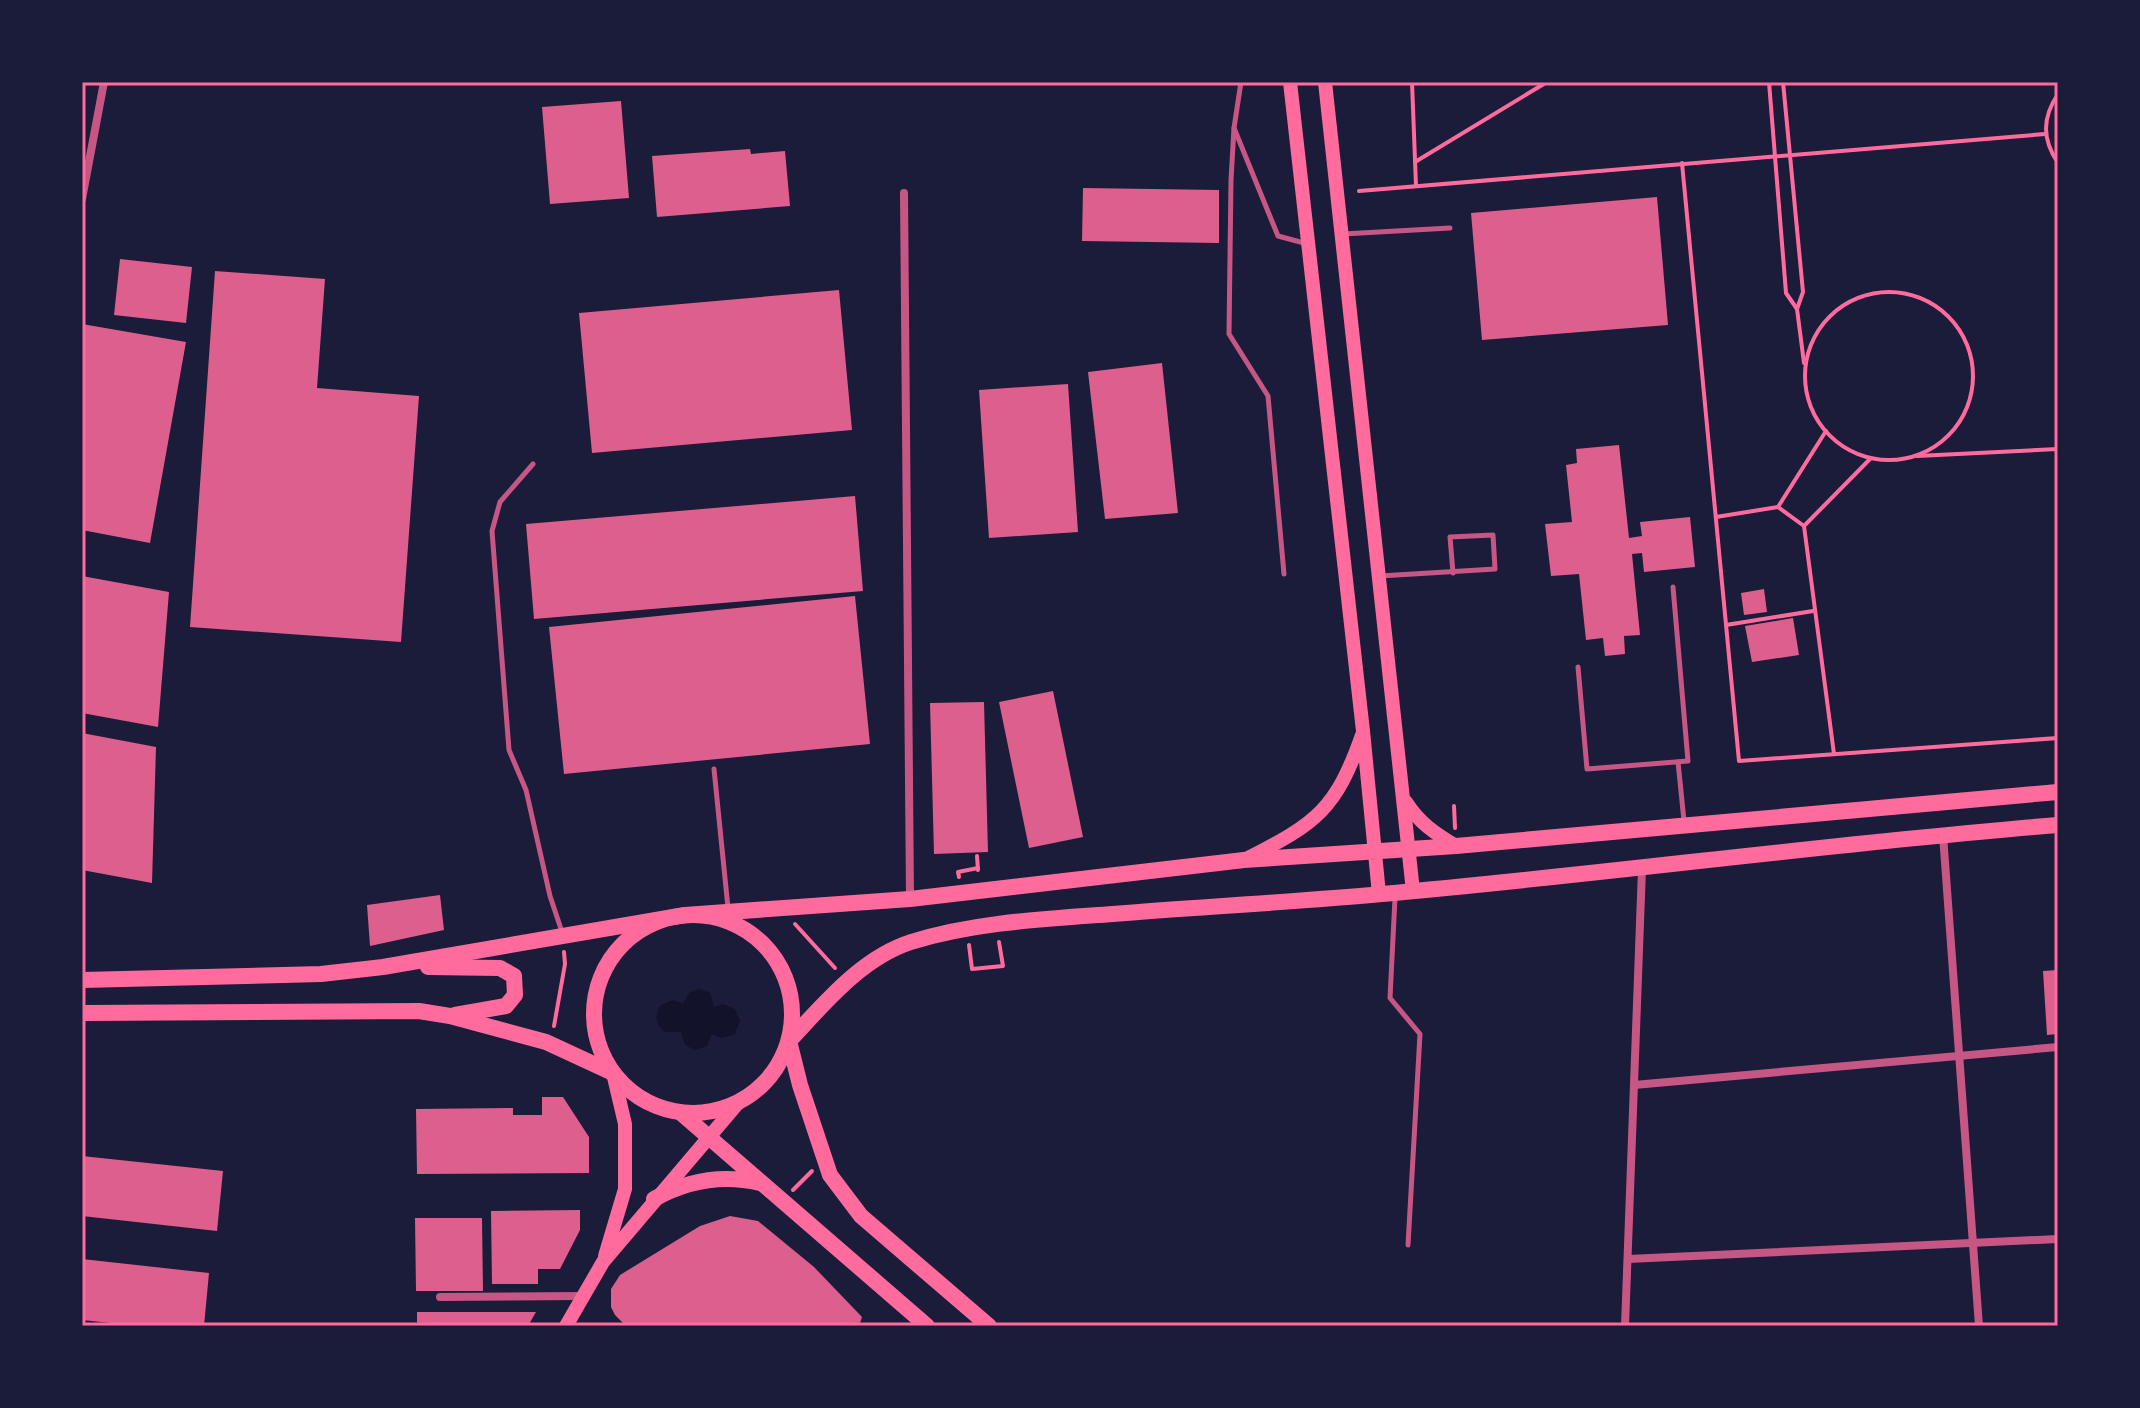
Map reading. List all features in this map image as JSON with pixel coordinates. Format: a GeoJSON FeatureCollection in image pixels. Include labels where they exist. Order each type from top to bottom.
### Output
{"type":"FeatureCollection","features":[{"type":"Feature","properties":{"kind":"main road"},"geometry":{"type":"LineString","coordinates":[[1290,82],[1375,852],[1387,893]]}},
{"type":"Feature","properties":{"kind":"main road"},"geometry":{"type":"LineString","coordinates":[[1325,82],[1413,891]]}},
{"type":"Feature","properties":{"kind":"main road"},"geometry":{"type":"LineString","coordinates":[[1244,860],[1309,824],[1327,807],[1348,773],[1363,731]]}},
{"type":"Feature","properties":{"kind":"main road"},"geometry":{"type":"LineString","coordinates":[[82,980],[321,974],[383,967],[685,915],[910,899],[1244,860],[1456,846],[2058,792]]}},
{"type":"Feature","properties":{"kind":"main road"},"geometry":{"type":"LineString","coordinates":[[1403,797],[1413,814],[1429,830],[1456,846]]}},
{"type":"Feature","properties":{"kind":"main road"},"geometry":{"type":"LineString","coordinates":[[789,1041],[850,979],[878,958],[909,943],[996,923],[1413,891],[1642,869],[1943,834],[2058,825]]}},
{"type":"Feature","properties":{"kind":"main road"},"geometry":{"type":"LineString","coordinates":[[566,1326],[603,1262],[738,1103],[760,1087],[778,1066],[789,1041],[792,1009],[785,978],[769,951],[745,930],[716,918],[685,915],[659,921],[636,933],[616,951],[602,973],[595,998],[594,1024],[600,1050],[613,1073],[632,1092],[655,1105],[681,1113],[710,1112],[738,1103]]}},
{"type":"Feature","properties":{"kind":"main road"},"geometry":{"type":"LineString","coordinates":[[383,967],[500,968],[514,976],[515,995],[506,1006],[450,1016]]}},
{"type":"Feature","properties":{"kind":"main road"},"geometry":{"type":"LineString","coordinates":[[82,1013],[419,1011],[450,1016],[546,1042],[613,1073]]}},
{"type":"Feature","properties":{"kind":"main road"},"geometry":{"type":"LineString","coordinates":[[789,1041],[830,1175],[861,1216],[989,1326]]}},
{"type":"Feature","properties":{"kind":"main road"},"geometry":{"type":"LineString","coordinates":[[603,1262],[625,1189],[625,1124],[613,1073]]}},
{"type":"Feature","properties":{"kind":"main road"},"geometry":{"type":"LineString","coordinates":[[681,1113],[927,1326]]}},
{"type":"Feature","properties":{"kind":"main road"},"geometry":{"type":"LineString","coordinates":[[654,1199],[676,1187],[721,1178],[739,1178],[764,1184]]}},
{"type":"Feature","properties":{"kind":"street"},"geometry":{"type":"LineString","coordinates":[[82,199],[104,82]]}},
{"type":"Feature","properties":{"kind":"street"},"geometry":{"type":"LineString","coordinates":[[82,137],[93,140]]}},
{"type":"Feature","properties":{"kind":"street"},"geometry":{"type":"LineString","coordinates":[[904,193],[910,899]]}},
{"type":"Feature","properties":{"kind":"street"},"geometry":{"type":"LineString","coordinates":[[1943,834],[1979,1326]]}},
{"type":"Feature","properties":{"kind":"street"},"geometry":{"type":"LineString","coordinates":[[1625,1326],[1642,869]]}},
{"type":"Feature","properties":{"kind":"street"},"geometry":{"type":"LineString","coordinates":[[1634,1085],[2058,1047]]}},
{"type":"Feature","properties":{"kind":"street"},"geometry":{"type":"LineString","coordinates":[[1628,1259],[2058,1239]]}},
{"type":"Feature","properties":{"kind":"street"},"geometry":{"type":"LineString","coordinates":[[440,1297],[583,1296]]}},
{"type":"Feature","properties":{"kind":"lane"},"geometry":{"type":"LineString","coordinates":[[1241,82],[1231,180],[1229,334],[1268,396],[1284,574]]}},
{"type":"Feature","properties":{"kind":"lane"},"geometry":{"type":"LineString","coordinates":[[1234,128],[1278,236],[1308,244]]}},
{"type":"Feature","properties":{"kind":"lane"},"geometry":{"type":"LineString","coordinates":[[1341,235],[1450,228]]}},
{"type":"Feature","properties":{"kind":"lane"},"geometry":{"type":"LineString","coordinates":[[533,464],[500,502],[492,531],[509,750],[526,790],[550,896],[563,936]]}},
{"type":"Feature","properties":{"kind":"lane"},"geometry":{"type":"LineString","coordinates":[[1379,576],[1453,573],[1495,569],[1493,535],[1450,537],[1453,573]]}},
{"type":"Feature","properties":{"kind":"lane"},"geometry":{"type":"LineString","coordinates":[[1578,667],[1587,769],[1688,761],[1673,587]]}},
{"type":"Feature","properties":{"kind":"lane"},"geometry":{"type":"LineString","coordinates":[[1678,762],[1685,826]]}},
{"type":"Feature","properties":{"kind":"lane"},"geometry":{"type":"LineString","coordinates":[[714,769],[729,912]]}},
{"type":"Feature","properties":{"kind":"lane"},"geometry":{"type":"LineString","coordinates":[[1387,893],[1390,998],[1420,1034],[1408,1245]]}},
{"type":"Feature","properties":{"kind":"path"},"geometry":{"type":"LineString","coordinates":[[1412,82],[1416,186]]}},
{"type":"Feature","properties":{"kind":"path"},"geometry":{"type":"LineString","coordinates":[[1415,162],[1547,82]]}},
{"type":"Feature","properties":{"kind":"path"},"geometry":{"type":"LineString","coordinates":[[1769,82],[1786,293],[1797,309],[1806,391],[1813,412],[1826,431],[1839,443],[1871,458],[1892,460],[1913,456],[2058,449]]}},
{"type":"Feature","properties":{"kind":"path"},"geometry":{"type":"LineString","coordinates":[[1783,82],[1803,292],[1797,309]]}},
{"type":"Feature","properties":{"kind":"path"},"geometry":{"type":"LineString","coordinates":[[2058,94],[2045,120],[2049,149],[2058,163]]}},
{"type":"Feature","properties":{"kind":"path"},"geometry":{"type":"LineString","coordinates":[[1359,191],[2045,134]]}},
{"type":"Feature","properties":{"kind":"path"},"geometry":{"type":"LineString","coordinates":[[1682,163],[1739,761],[2058,738]]}},
{"type":"Feature","properties":{"kind":"path"},"geometry":{"type":"LineString","coordinates":[[1805,368],[1812,343],[1825,321],[1845,304],[1869,294],[1895,292],[1920,297],[1943,311],[1960,330],[1971,354],[1974,380],[1968,405],[1956,428],[1937,445],[1913,456]]}},
{"type":"Feature","properties":{"kind":"path"},"geometry":{"type":"LineString","coordinates":[[1778,507],[1826,431]]}},
{"type":"Feature","properties":{"kind":"path"},"geometry":{"type":"LineString","coordinates":[[1804,526],[1871,458]]}},
{"type":"Feature","properties":{"kind":"path"},"geometry":{"type":"LineString","coordinates":[[1716,517],[1778,507],[1804,526],[1834,754]]}},
{"type":"Feature","properties":{"kind":"path"},"geometry":{"type":"LineString","coordinates":[[1726,625],[1813,611]]}},
{"type":"Feature","properties":{"kind":"path"},"geometry":{"type":"LineString","coordinates":[[958,872],[978,868]]}},
{"type":"Feature","properties":{"kind":"path"},"geometry":{"type":"LineString","coordinates":[[786,908],[795,925],[831,965],[850,979]]}},
{"type":"Feature","properties":{"kind":"path"},"geometry":{"type":"LineString","coordinates":[[546,1042],[556,1023],[565,964],[563,936]]}},
{"type":"Feature","properties":{"kind":"path"},"geometry":{"type":"LineString","coordinates":[[972,969],[1003,966]]}},
{"type":"Feature","properties":{"kind":"path"},"geometry":{"type":"LineString","coordinates":[[783,1200],[824,1158]]}},
{"type":"Feature","properties":{"kind":"shaded area"},"geometry":{"type":"Polygon","coordinates":[[[699,989],[710,993],[714,1007],[723,1004],[735,1009],[740,1021],[735,1034],[722,1038],[712,1034],[707,1046],[695,1050],[685,1045],[681,1032],[665,1032],[659,1026],[657,1012],[661,1005],[673,1000],[683,1004],[689,993],[699,989]]]}},
{"type":"Feature","properties":{"kind":"building"},"geometry":{"type":"Polygon","coordinates":[[[621,101],[629,198],[550,204],[542,107],[621,101]]]}},
{"type":"Feature","properties":{"kind":"building"},"geometry":{"type":"Polygon","coordinates":[[[750,149],[751,154],[785,151],[790,206],[657,217],[652,156],[750,149]]]}},
{"type":"Feature","properties":{"kind":"building"},"geometry":{"type":"Polygon","coordinates":[[[1083,188],[1219,190],[1219,243],[1082,241],[1083,188]]]}},
{"type":"Feature","properties":{"kind":"building"},"geometry":{"type":"Polygon","coordinates":[[[1657,197],[1668,325],[1482,340],[1471,213],[1657,197]]]}},
{"type":"Feature","properties":{"kind":"building"},"geometry":{"type":"Polygon","coordinates":[[[120,259],[192,267],[186,323],[114,315],[120,259]]]}},
{"type":"Feature","properties":{"kind":"building"},"geometry":{"type":"Polygon","coordinates":[[[215,271],[325,279],[317,388],[419,396],[401,642],[190,627],[215,271]]]}},
{"type":"Feature","properties":{"kind":"building"},"geometry":{"type":"Polygon","coordinates":[[[839,290],[852,430],[592,453],[579,313],[839,290]]]}},
{"type":"Feature","properties":{"kind":"building"},"geometry":{"type":"Polygon","coordinates":[[[82,324],[186,342],[150,543],[82,530],[82,324]]]}},
{"type":"Feature","properties":{"kind":"building"},"geometry":{"type":"Polygon","coordinates":[[[1162,363],[1178,513],[1105,519],[1088,372],[1162,363]]]}},
{"type":"Feature","properties":{"kind":"building"},"geometry":{"type":"Polygon","coordinates":[[[1068,384],[1078,532],[989,538],[979,390],[1068,384]]]}},
{"type":"Feature","properties":{"kind":"building"},"geometry":{"type":"Polygon","coordinates":[[[1619,445],[1629,538],[1642,536],[1640,522],[1690,517],[1695,567],[1644,572],[1642,553],[1632,554],[1640,635],[1624,636],[1625,654],[1605,656],[1603,638],[1586,640],[1579,574],[1551,576],[1545,524],[1572,522],[1566,465],[1577,463],[1576,449],[1619,445]]]}},
{"type":"Feature","properties":{"kind":"building"},"geometry":{"type":"Polygon","coordinates":[[[855,496],[863,591],[534,619],[526,524],[855,496]]]}},
{"type":"Feature","properties":{"kind":"building"},"geometry":{"type":"Polygon","coordinates":[[[82,576],[169,592],[158,727],[82,713],[82,576]]]}},
{"type":"Feature","properties":{"kind":"building"},"geometry":{"type":"Polygon","coordinates":[[[1764,589],[1767,612],[1744,615],[1741,593],[1764,589]]]}},
{"type":"Feature","properties":{"kind":"building"},"geometry":{"type":"Polygon","coordinates":[[[855,596],[870,744],[564,774],[549,627],[855,596]]]}},
{"type":"Feature","properties":{"kind":"building"},"geometry":{"type":"Polygon","coordinates":[[[1793,618],[1799,655],[1752,662],[1745,626],[1793,618]]]}},
{"type":"Feature","properties":{"kind":"building"},"geometry":{"type":"Polygon","coordinates":[[[1053,691],[1083,837],[1029,848],[999,702],[1053,691]]]}},
{"type":"Feature","properties":{"kind":"building"},"geometry":{"type":"Polygon","coordinates":[[[984,702],[988,852],[934,854],[930,703],[984,702]]]}},
{"type":"Feature","properties":{"kind":"building"},"geometry":{"type":"Polygon","coordinates":[[[82,733],[156,747],[152,883],[82,870],[82,733]]]}},
{"type":"Feature","properties":{"kind":"building"},"geometry":{"type":"Polygon","coordinates":[[[440,895],[444,930],[370,946],[367,905],[440,895]]]}},
{"type":"Feature","properties":{"kind":"building"},"geometry":{"type":"Polygon","coordinates":[[[2058,970],[2058,1034],[2047,1035],[2043,971],[2058,970]]]}},
{"type":"Feature","properties":{"kind":"building"},"geometry":{"type":"Polygon","coordinates":[[[542,1097],[563,1097],[589,1137],[589,1173],[417,1174],[416,1109],[513,1108],[513,1115],[542,1115],[542,1097]]]}},
{"type":"Feature","properties":{"kind":"building"},"geometry":{"type":"Polygon","coordinates":[[[82,1156],[223,1171],[217,1231],[82,1216],[82,1156]]]}},
{"type":"Feature","properties":{"kind":"building"},"geometry":{"type":"Polygon","coordinates":[[[580,1210],[580,1230],[560,1269],[538,1269],[538,1284],[492,1284],[491,1211],[580,1210]]]}},
{"type":"Feature","properties":{"kind":"building"},"geometry":{"type":"Polygon","coordinates":[[[730,1216],[758,1221],[814,1267],[862,1317],[859,1326],[626,1326],[615,1315],[611,1307],[611,1289],[620,1275],[700,1226],[730,1216]]]}},
{"type":"Feature","properties":{"kind":"building"},"geometry":{"type":"Polygon","coordinates":[[[415,1218],[482,1218],[483,1291],[416,1291],[415,1218]]]}},
{"type":"Feature","properties":{"kind":"building"},"geometry":{"type":"Polygon","coordinates":[[[82,1259],[209,1273],[204,1326],[140,1326],[82,1320],[82,1259]]]}},
{"type":"Feature","properties":{"kind":"building"},"geometry":{"type":"Polygon","coordinates":[[[417,1312],[536,1312],[528,1326],[417,1326],[417,1312]]]}}]}
